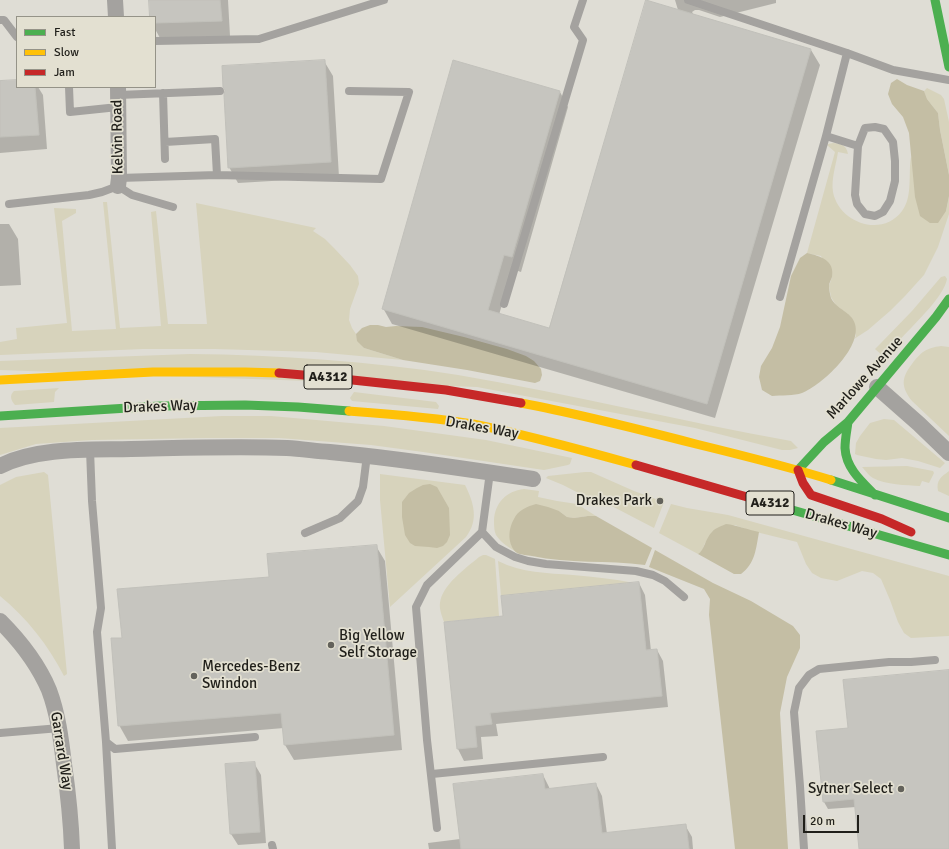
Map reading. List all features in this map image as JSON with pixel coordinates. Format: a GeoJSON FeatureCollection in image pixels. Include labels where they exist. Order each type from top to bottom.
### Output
{"type":"FeatureCollection","features":[{"type":"Feature","properties":{"kind":"main road"},"geometry":{"type":"LineString","coordinates":[[935,0],[949,67]]}},
{"type":"Feature","properties":{"kind":"main road","name":"Marlowe Avenue"},"geometry":{"type":"LineString","coordinates":[[798,470],[824,442],[848,422],[936,317],[949,299]]}},
{"type":"Feature","properties":{"kind":"main road","name":"A4312"},"geometry":{"type":"LineString","coordinates":[[0,380],[153,372],[245,372],[315,376],[446,390],[521,403],[607,421],[798,470],[949,518]]}},
{"type":"Feature","properties":{"kind":"main road","name":"Drakes Way"},"geometry":{"type":"LineString","coordinates":[[0,416],[160,406],[244,405],[298,406],[354,410],[472,424],[520,434],[590,452],[949,555]]}},
{"type":"Feature","properties":{"kind":"main road"},"geometry":{"type":"LineString","coordinates":[[848,422],[845,447],[847,461],[857,478],[875,495]]}},
{"type":"Feature","properties":{"kind":"main road"},"geometry":{"type":"LineString","coordinates":[[798,470],[803,484],[811,496],[882,519],[906,529],[949,555]]}},
{"type":"Feature","properties":{"kind":"street"},"geometry":{"type":"LineString","coordinates":[[115,0],[116,16]]}},
{"type":"Feature","properties":{"kind":"street","name":"Kelvin Road"},"geometry":{"type":"LineString","coordinates":[[118,96],[119,182]]}},
{"type":"Feature","properties":{"kind":"street"},"geometry":{"type":"LineString","coordinates":[[877,387],[949,453]]}},
{"type":"Feature","properties":{"kind":"street"},"geometry":{"type":"LineString","coordinates":[[0,466],[35,455],[90,450],[288,448],[410,460],[533,479]]}},
{"type":"Feature","properties":{"kind":"street","name":"Garrard Way"},"geometry":{"type":"LineString","coordinates":[[0,621],[24,648],[49,689],[60,728],[68,793],[72,849]]}},
{"type":"Feature","properties":{"kind":"lane"},"geometry":{"type":"LineString","coordinates":[[156,41],[259,39],[384,0]]}},
{"type":"Feature","properties":{"kind":"lane"},"geometry":{"type":"LineString","coordinates":[[504,304],[583,40],[574,27],[583,0]]}},
{"type":"Feature","properties":{"kind":"lane"},"geometry":{"type":"LineString","coordinates":[[688,0],[848,52],[893,70],[949,80]]}},
{"type":"Feature","properties":{"kind":"lane"},"geometry":{"type":"LineString","coordinates":[[0,20],[4,20],[16,36]]}},
{"type":"Feature","properties":{"kind":"lane"},"geometry":{"type":"LineString","coordinates":[[780,297],[826,136],[848,52]]}},
{"type":"Feature","properties":{"kind":"lane"},"geometry":{"type":"LineString","coordinates":[[69,88],[70,112],[118,96],[220,91]]}},
{"type":"Feature","properties":{"kind":"lane"},"geometry":{"type":"LineString","coordinates":[[9,204],[89,195],[102,192],[119,182],[217,175],[381,179],[409,92],[349,91]]}},
{"type":"Feature","properties":{"kind":"lane"},"geometry":{"type":"LineString","coordinates":[[163,93],[165,159]]}},
{"type":"Feature","properties":{"kind":"lane"},"geometry":{"type":"LineString","coordinates":[[875,127],[884,129],[893,142],[895,181],[890,201],[882,212],[875,216],[865,214],[857,204],[855,195],[858,146],[865,128],[875,127]]}},
{"type":"Feature","properties":{"kind":"lane"},"geometry":{"type":"LineString","coordinates":[[826,136],[858,146]]}},
{"type":"Feature","properties":{"kind":"lane"},"geometry":{"type":"LineString","coordinates":[[165,142],[215,139],[217,175]]}},
{"type":"Feature","properties":{"kind":"lane"},"geometry":{"type":"LineString","coordinates":[[119,182],[132,195],[174,207]]}},
{"type":"Feature","properties":{"kind":"lane"},"geometry":{"type":"LineString","coordinates":[[90,450],[92,501],[101,608],[98,632],[112,849]]}},
{"type":"Feature","properties":{"kind":"lane"},"geometry":{"type":"LineString","coordinates":[[305,532],[340,518],[358,501],[364,487],[367,455]]}},
{"type":"Feature","properties":{"kind":"lane"},"geometry":{"type":"LineString","coordinates":[[437,828],[416,607],[427,585],[482,532],[490,472]]}},
{"type":"Feature","properties":{"kind":"lane"},"geometry":{"type":"LineString","coordinates":[[482,532],[496,547],[515,557],[546,564],[636,571],[653,575],[665,581],[684,597]]}},
{"type":"Feature","properties":{"kind":"lane"},"geometry":{"type":"LineString","coordinates":[[804,849],[794,712],[799,688],[809,675],[819,669],[889,662],[935,660]]}},
{"type":"Feature","properties":{"kind":"lane"},"geometry":{"type":"LineString","coordinates":[[0,733],[60,728]]}},
{"type":"Feature","properties":{"kind":"lane"},"geometry":{"type":"LineString","coordinates":[[106,742],[115,749],[255,737]]}},
{"type":"Feature","properties":{"kind":"lane"},"geometry":{"type":"LineString","coordinates":[[432,774],[603,757]]}},
{"type":"Feature","properties":{"kind":"shaded area"},"geometry":{"type":"Polygon","coordinates":[[[897,79],[907,85],[924,91],[927,99],[938,113],[949,175],[949,196],[946,211],[938,223],[930,223],[920,216],[915,197],[909,133],[903,117],[892,104],[888,94],[891,83],[897,79]]]}},
{"type":"Feature","properties":{"kind":"shaded area"},"geometry":{"type":"Polygon","coordinates":[[[927,88],[941,95],[944,99],[949,122],[949,175],[938,113],[927,99],[924,91],[927,88]]]}},
{"type":"Feature","properties":{"kind":"shaded area"},"geometry":{"type":"Polygon","coordinates":[[[833,143],[844,146],[848,154],[838,152],[833,177],[833,192],[837,203],[852,219],[873,225],[884,224],[894,219],[902,211],[908,199],[911,157],[946,211],[949,196],[949,214],[938,247],[924,275],[890,311],[868,330],[854,339],[856,336],[850,316],[836,305],[831,297],[829,286],[832,277],[821,256],[807,253],[835,152],[827,145],[833,143]]]}},
{"type":"Feature","properties":{"kind":"shaded area"},"geometry":{"type":"Polygon","coordinates":[[[103,202],[107,202],[120,328],[161,326],[151,212],[156,211],[168,324],[207,324],[196,203],[316,228],[313,231],[325,239],[334,248],[358,276],[359,284],[350,309],[349,320],[358,341],[364,348],[403,360],[316,352],[215,349],[143,349],[0,355],[0,342],[17,339],[16,328],[67,323],[54,208],[76,209],[76,213],[62,221],[72,331],[116,329],[103,202]]]}},
{"type":"Feature","properties":{"kind":"shaded area"},"geometry":{"type":"Polygon","coordinates":[[[807,253],[821,257],[831,266],[832,277],[829,286],[831,298],[836,305],[851,316],[855,324],[856,334],[847,354],[820,382],[799,394],[772,396],[762,390],[759,377],[761,366],[772,348],[780,327],[791,276],[800,258],[807,253]]]}},
{"type":"Feature","properties":{"kind":"shaded area"},"geometry":{"type":"Polygon","coordinates":[[[945,276],[947,279],[938,298],[884,357],[875,349],[912,311],[941,277],[945,276]]]}},
{"type":"Feature","properties":{"kind":"shaded area"},"geometry":{"type":"Polygon","coordinates":[[[370,325],[386,327],[422,327],[507,349],[526,356],[534,361],[541,369],[542,375],[540,381],[535,383],[403,360],[364,348],[357,341],[356,334],[362,328],[370,325]]]}},
{"type":"Feature","properties":{"kind":"shaded area"},"geometry":{"type":"Polygon","coordinates":[[[941,346],[949,347],[949,436],[912,401],[904,387],[904,378],[908,369],[918,356],[928,349],[941,346]]]}},
{"type":"Feature","properties":{"kind":"shaded area"},"geometry":{"type":"Polygon","coordinates":[[[190,354],[358,362],[458,375],[791,441],[798,448],[782,450],[695,428],[477,387],[0,370],[0,361],[190,354]]]}},
{"type":"Feature","properties":{"kind":"shaded area"},"geometry":{"type":"Polygon","coordinates":[[[59,388],[55,392],[54,402],[15,405],[11,398],[14,391],[59,388]]]}},
{"type":"Feature","properties":{"kind":"shaded area"},"geometry":{"type":"Polygon","coordinates":[[[354,392],[436,402],[439,406],[438,409],[352,401],[350,398],[354,392]]]}},
{"type":"Feature","properties":{"kind":"shaded area"},"geometry":{"type":"Polygon","coordinates":[[[222,416],[271,416],[384,426],[486,440],[572,458],[570,464],[568,465],[544,470],[371,445],[279,438],[92,440],[36,444],[0,455],[0,428],[222,416]]]}},
{"type":"Feature","properties":{"kind":"shaded area"},"geometry":{"type":"Polygon","coordinates":[[[884,419],[894,420],[945,463],[940,468],[902,458],[886,460],[855,454],[856,443],[870,423],[884,419]]]}},
{"type":"Feature","properties":{"kind":"shaded area"},"geometry":{"type":"Polygon","coordinates":[[[907,466],[933,471],[934,473],[929,483],[922,481],[920,486],[903,485],[873,478],[862,467],[907,466]]]}},
{"type":"Feature","properties":{"kind":"shaded area"},"geometry":{"type":"Polygon","coordinates":[[[949,471],[949,496],[938,491],[938,481],[949,471]]]}},
{"type":"Feature","properties":{"kind":"shaded area"},"geometry":{"type":"Polygon","coordinates":[[[44,472],[48,475],[67,674],[64,676],[44,643],[28,623],[0,596],[0,485],[16,477],[44,472]]]}},
{"type":"Feature","properties":{"kind":"shaded area"},"geometry":{"type":"Polygon","coordinates":[[[591,472],[634,491],[664,502],[654,528],[604,502],[594,501],[546,478],[548,476],[591,472]]]}},
{"type":"Feature","properties":{"kind":"shaded area"},"geometry":{"type":"Polygon","coordinates":[[[380,474],[465,485],[471,498],[474,511],[473,524],[466,537],[390,607],[380,500],[380,474]]]}},
{"type":"Feature","properties":{"kind":"shaded area"},"geometry":{"type":"Polygon","coordinates":[[[430,484],[437,487],[449,508],[450,535],[447,542],[443,546],[437,548],[415,546],[410,543],[405,535],[402,517],[402,502],[409,493],[423,485],[430,484]]]}},
{"type":"Feature","properties":{"kind":"shaded area"},"geometry":{"type":"Polygon","coordinates":[[[524,489],[539,491],[538,497],[577,504],[596,516],[574,518],[567,517],[559,511],[511,545],[518,553],[498,538],[495,532],[494,520],[499,503],[512,492],[524,489]]]}},
{"type":"Feature","properties":{"kind":"shaded area"},"geometry":{"type":"Polygon","coordinates":[[[536,504],[559,511],[567,517],[574,518],[596,516],[652,548],[645,565],[560,560],[517,553],[511,546],[510,541],[512,523],[515,516],[520,511],[536,504]]]}},
{"type":"Feature","properties":{"kind":"shaded area"},"geometry":{"type":"Polygon","coordinates":[[[671,504],[728,515],[949,576],[949,636],[911,638],[904,633],[898,622],[881,579],[873,573],[862,571],[837,581],[821,578],[812,573],[806,564],[797,542],[748,530],[735,525],[705,543],[701,553],[698,554],[659,533],[671,504]]]}},
{"type":"Feature","properties":{"kind":"shaded area"},"geometry":{"type":"Polygon","coordinates":[[[726,524],[759,532],[756,550],[752,561],[746,570],[741,574],[734,574],[698,554],[702,550],[710,534],[717,528],[726,524]]]}},
{"type":"Feature","properties":{"kind":"shaded area"},"geometry":{"type":"Polygon","coordinates":[[[655,550],[713,583],[751,601],[793,626],[800,635],[800,648],[787,677],[780,713],[788,849],[735,849],[709,615],[710,599],[704,589],[649,567],[655,550]]]}},
{"type":"Feature","properties":{"kind":"shaded area"},"geometry":{"type":"Polygon","coordinates":[[[483,555],[495,559],[499,616],[444,622],[440,605],[445,590],[461,572],[483,555]]]}},
{"type":"Feature","properties":{"kind":"shaded area"},"geometry":{"type":"Polygon","coordinates":[[[498,561],[516,568],[535,572],[596,577],[634,583],[501,596],[498,561]]]}},
{"type":"Feature","properties":{"kind":"building"},"geometry":{"type":"Polygon","coordinates":[[[149,0],[220,0],[222,21],[156,23],[156,16],[150,16],[149,0]]]}},
{"type":"Feature","properties":{"kind":"building"},"geometry":{"type":"Polygon","coordinates":[[[646,0],[811,49],[707,404],[382,309],[453,60],[560,91],[512,257],[504,255],[488,310],[549,328],[646,0]]]}},
{"type":"Feature","properties":{"kind":"building"},"geometry":{"type":"Polygon","coordinates":[[[325,60],[331,162],[228,168],[225,90],[223,87],[222,66],[325,60]]]}},
{"type":"Feature","properties":{"kind":"building"},"geometry":{"type":"Polygon","coordinates":[[[16,80],[16,88],[35,88],[39,135],[0,137],[0,81],[16,80]]]}},
{"type":"Feature","properties":{"kind":"building"},"geometry":{"type":"Polygon","coordinates":[[[377,545],[394,735],[284,745],[281,713],[118,726],[111,638],[122,638],[117,589],[269,577],[267,554],[377,545]]]}},
{"type":"Feature","properties":{"kind":"building"},"geometry":{"type":"Polygon","coordinates":[[[639,582],[646,650],[657,649],[662,696],[490,713],[492,724],[475,726],[477,747],[457,749],[444,622],[503,616],[501,596],[639,582]]]}},
{"type":"Feature","properties":{"kind":"building","name":"Sytner Select"},"geometry":{"type":"Polygon","coordinates":[[[949,670],[949,849],[859,849],[854,799],[823,802],[816,731],[848,728],[843,680],[949,670]]]}},
{"type":"Feature","properties":{"kind":"building"},"geometry":{"type":"Polygon","coordinates":[[[255,762],[260,832],[230,834],[225,764],[255,762]]]}},
{"type":"Feature","properties":{"kind":"building"},"geometry":{"type":"Polygon","coordinates":[[[543,774],[545,789],[596,783],[602,833],[686,824],[689,849],[461,849],[453,784],[543,774]]]}},
{"type":"Feature","properties":{"kind":"traffic: fast"},"geometry":{"type":"LineString","coordinates":[[935,0],[949,67]]}},
{"type":"Feature","properties":{"kind":"traffic: fast"},"geometry":{"type":"LineString","coordinates":[[798,470],[824,442],[848,422],[936,317],[949,299]]}},
{"type":"Feature","properties":{"kind":"traffic: fast"},"geometry":{"type":"LineString","coordinates":[[0,416],[160,406],[245,405],[349,411]]}},
{"type":"Feature","properties":{"kind":"traffic: fast"},"geometry":{"type":"LineString","coordinates":[[848,422],[845,448],[848,462],[855,474],[875,495]]}},
{"type":"Feature","properties":{"kind":"traffic: fast"},"geometry":{"type":"LineString","coordinates":[[831,480],[949,518]]}},
{"type":"Feature","properties":{"kind":"traffic: fast"},"geometry":{"type":"LineString","coordinates":[[761,501],[949,555]]}},
{"type":"Feature","properties":{"kind":"traffic: slow"},"geometry":{"type":"LineString","coordinates":[[0,380],[153,372],[279,373]]}},
{"type":"Feature","properties":{"kind":"traffic: slow"},"geometry":{"type":"LineString","coordinates":[[521,403],[631,427],[764,461],[831,480]]}},
{"type":"Feature","properties":{"kind":"traffic: slow"},"geometry":{"type":"LineString","coordinates":[[349,411],[473,424],[575,448],[636,465]]}},
{"type":"Feature","properties":{"kind":"traffic: jam"},"geometry":{"type":"LineString","coordinates":[[279,373],[446,390],[521,403]]}},
{"type":"Feature","properties":{"kind":"traffic: jam"},"geometry":{"type":"LineString","coordinates":[[636,465],[761,501]]}},
{"type":"Feature","properties":{"kind":"traffic: jam"},"geometry":{"type":"LineString","coordinates":[[798,470],[803,483],[811,495],[882,519],[911,532]]}},
{"type":"Feature","properties":{"kind":"place","name":"Drakes Park"},"geometry":{"type":"Point","coordinates":[660,501]}},
{"type":"Feature","properties":{"kind":"place","name":"Big Yellow Self Storage"},"geometry":{"type":"Point","coordinates":[331,645]}},
{"type":"Feature","properties":{"kind":"place","name":"Mercedes-Benz Swindon"},"geometry":{"type":"Point","coordinates":[194,676]}},
{"type":"Feature","properties":{"kind":"place","name":"Sytner Select"},"geometry":{"type":"Point","coordinates":[901,789]}}]}
